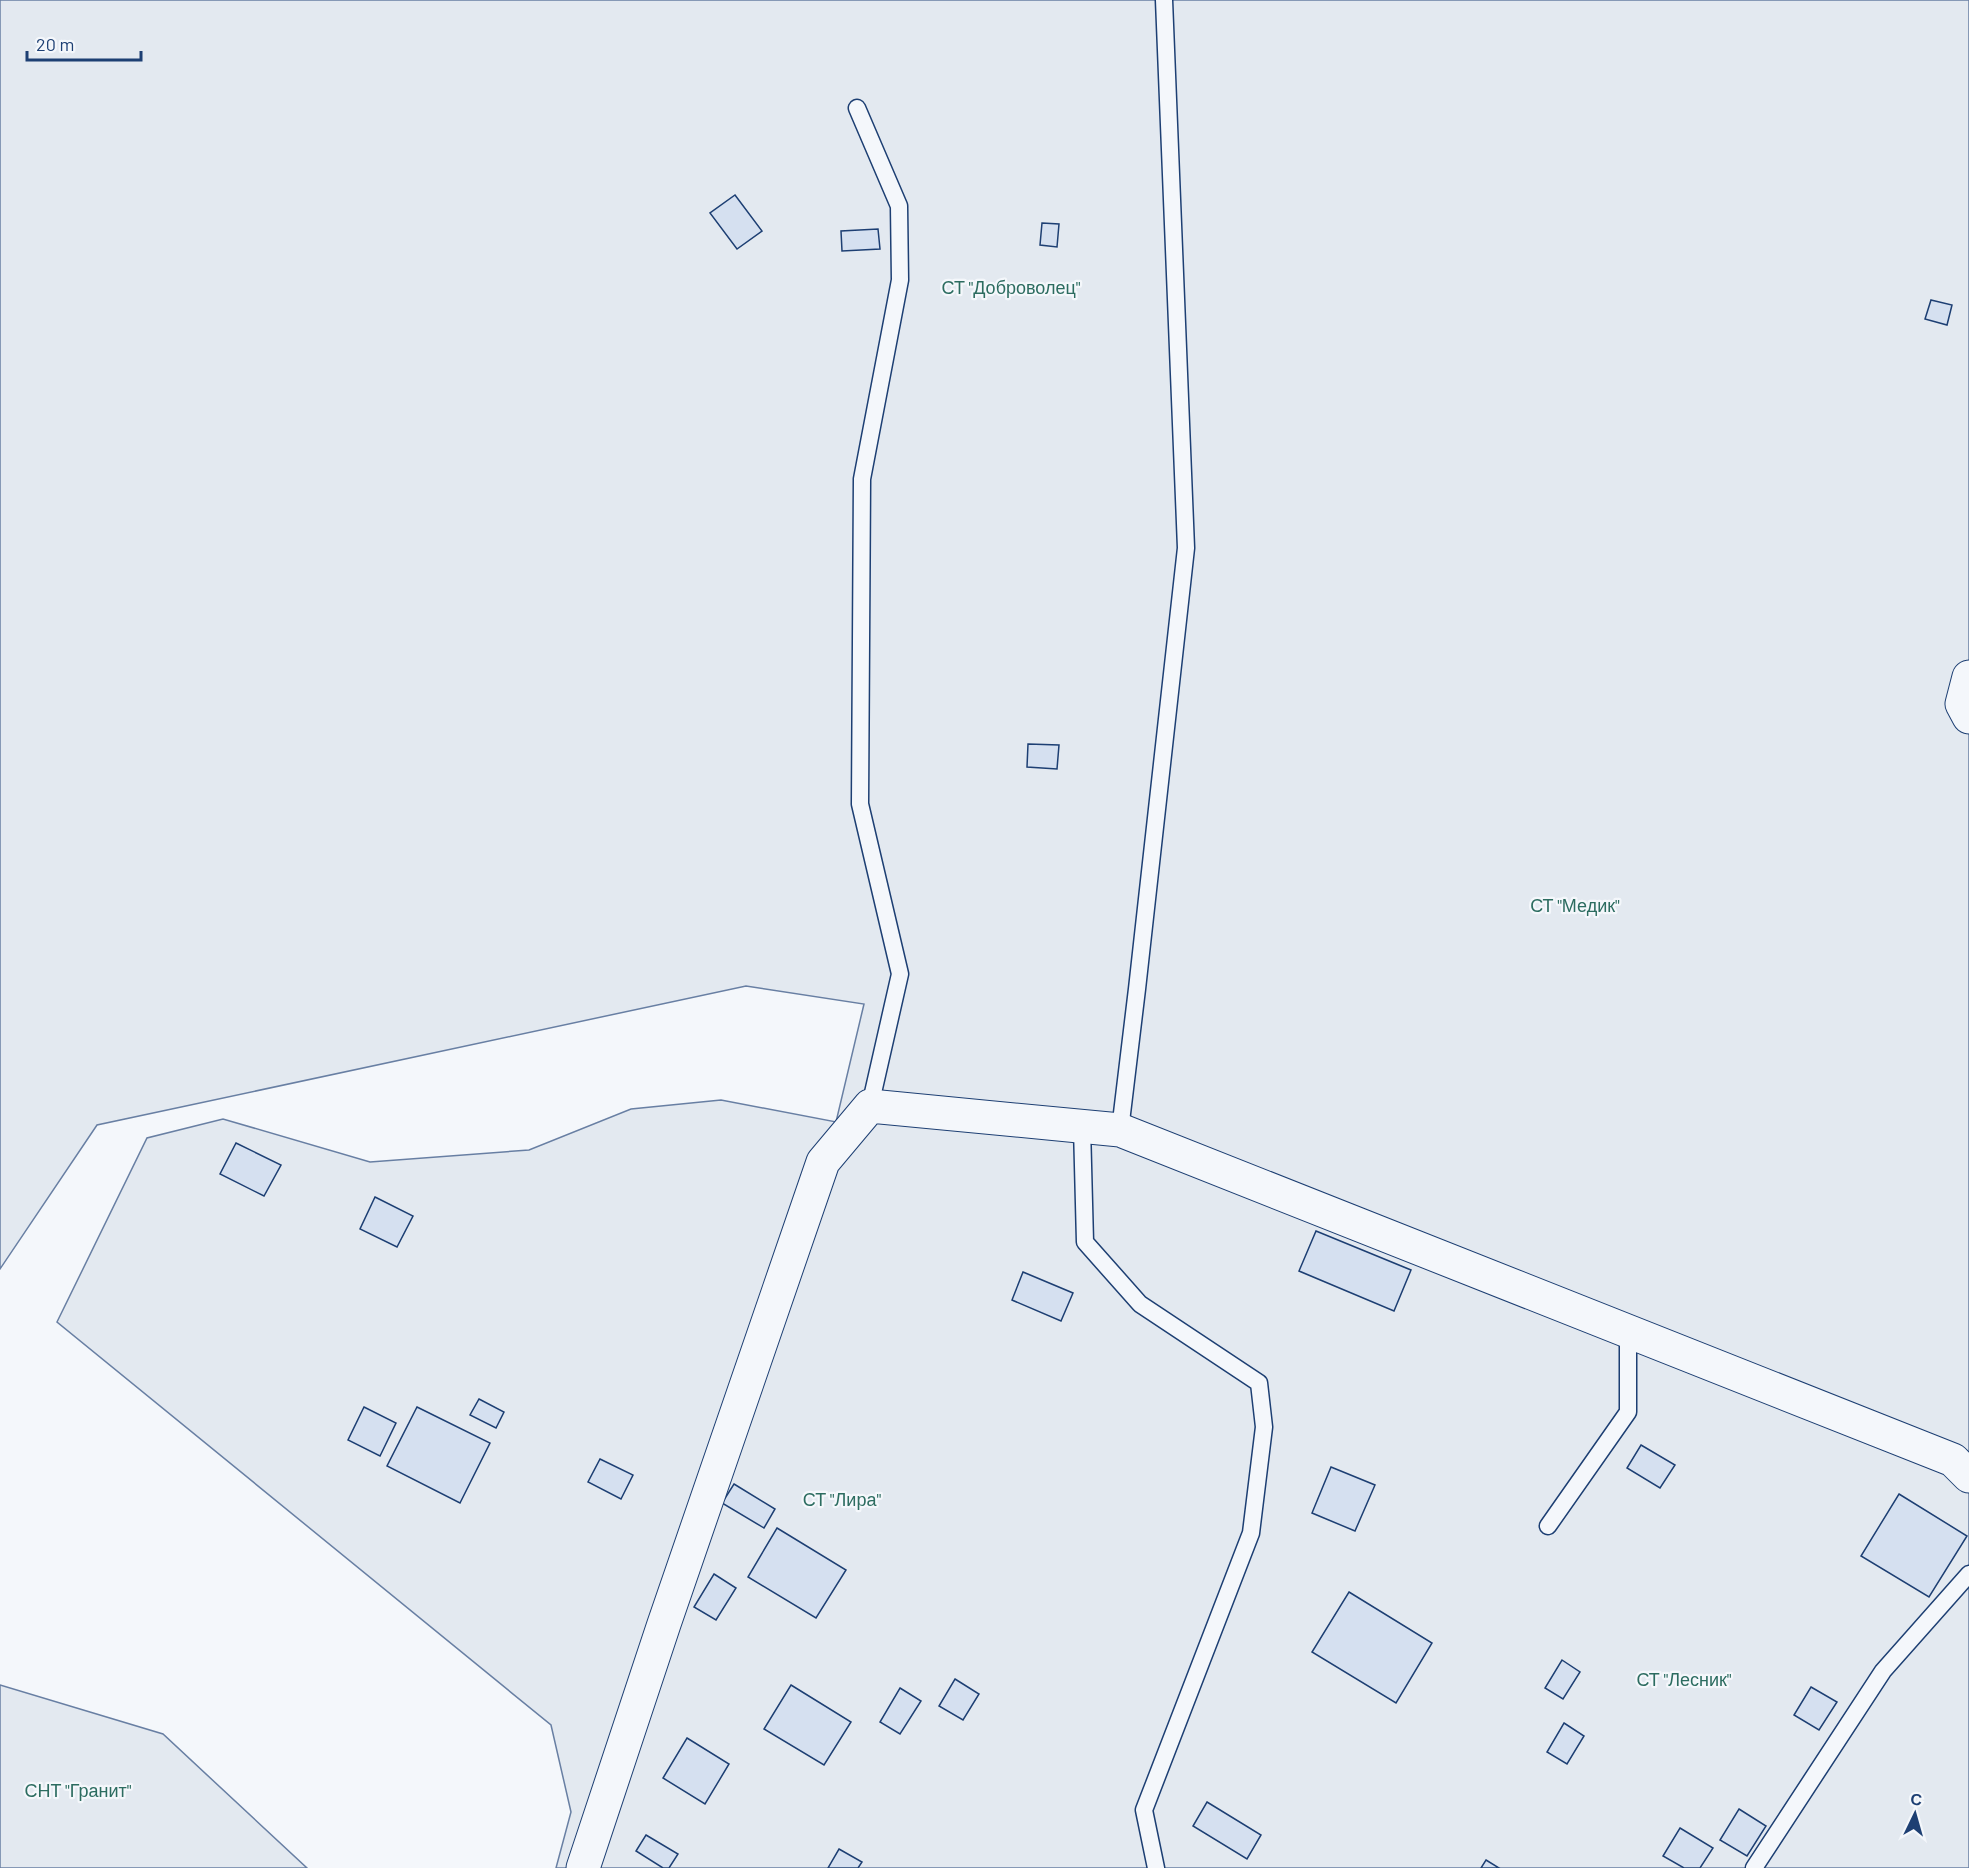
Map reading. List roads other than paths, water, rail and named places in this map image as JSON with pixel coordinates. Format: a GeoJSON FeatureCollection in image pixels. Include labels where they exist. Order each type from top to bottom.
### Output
{"type":"FeatureCollection","features":[{"type":"Feature","properties":{"kind":"street"},"geometry":{"type":"LineString","coordinates":[[1969,677],[1962,704],[1969,717]]}},
{"type":"Feature","properties":{"kind":"street"},"geometry":{"type":"LineString","coordinates":[[583,1868],[667,1613],[823,1162],[870,1106],[1120,1130],[1953,1460],[1969,1476]]}},
{"type":"Feature","properties":{"kind":"lane"},"geometry":{"type":"LineString","coordinates":[[1120,1130],[1186,548],[1164,0]]}},
{"type":"Feature","properties":{"kind":"lane"},"geometry":{"type":"LineString","coordinates":[[857,108],[899,206],[900,280],[862,479],[860,804],[900,974],[870,1106]]}},
{"type":"Feature","properties":{"kind":"lane"},"geometry":{"type":"LineString","coordinates":[[1082,1127],[1085,1242],[1140,1304],[1259,1383],[1264,1428],[1251,1533],[1144,1810],[1156,1868]]}},
{"type":"Feature","properties":{"kind":"lane"},"geometry":{"type":"LineString","coordinates":[[1548,1526],[1628,1412],[1628,1332]]}},
{"type":"Feature","properties":{"kind":"lane"},"geometry":{"type":"LineString","coordinates":[[1754,1868],[1883,1671],[1969,1574]]}},
{"type":"Feature","properties":{"kind":"park label","name":"СТ \"Доброволец\""},"geometry":{"type":"Point","coordinates":[1011,287]}},
{"type":"Feature","properties":{"kind":"park label","name":"СТ \"Медик\""},"geometry":{"type":"Point","coordinates":[1575,905]}},
{"type":"Feature","properties":{"kind":"park label","name":"СТ \"Лира\""},"geometry":{"type":"Point","coordinates":[842,1499]}},
{"type":"Feature","properties":{"kind":"park label","name":"СТ \"Лесник\""},"geometry":{"type":"Point","coordinates":[1684,1679]}},
{"type":"Feature","properties":{"kind":"park label","name":"СНТ \"Гранит\""},"geometry":{"type":"Point","coordinates":[78,1790]}}]}
